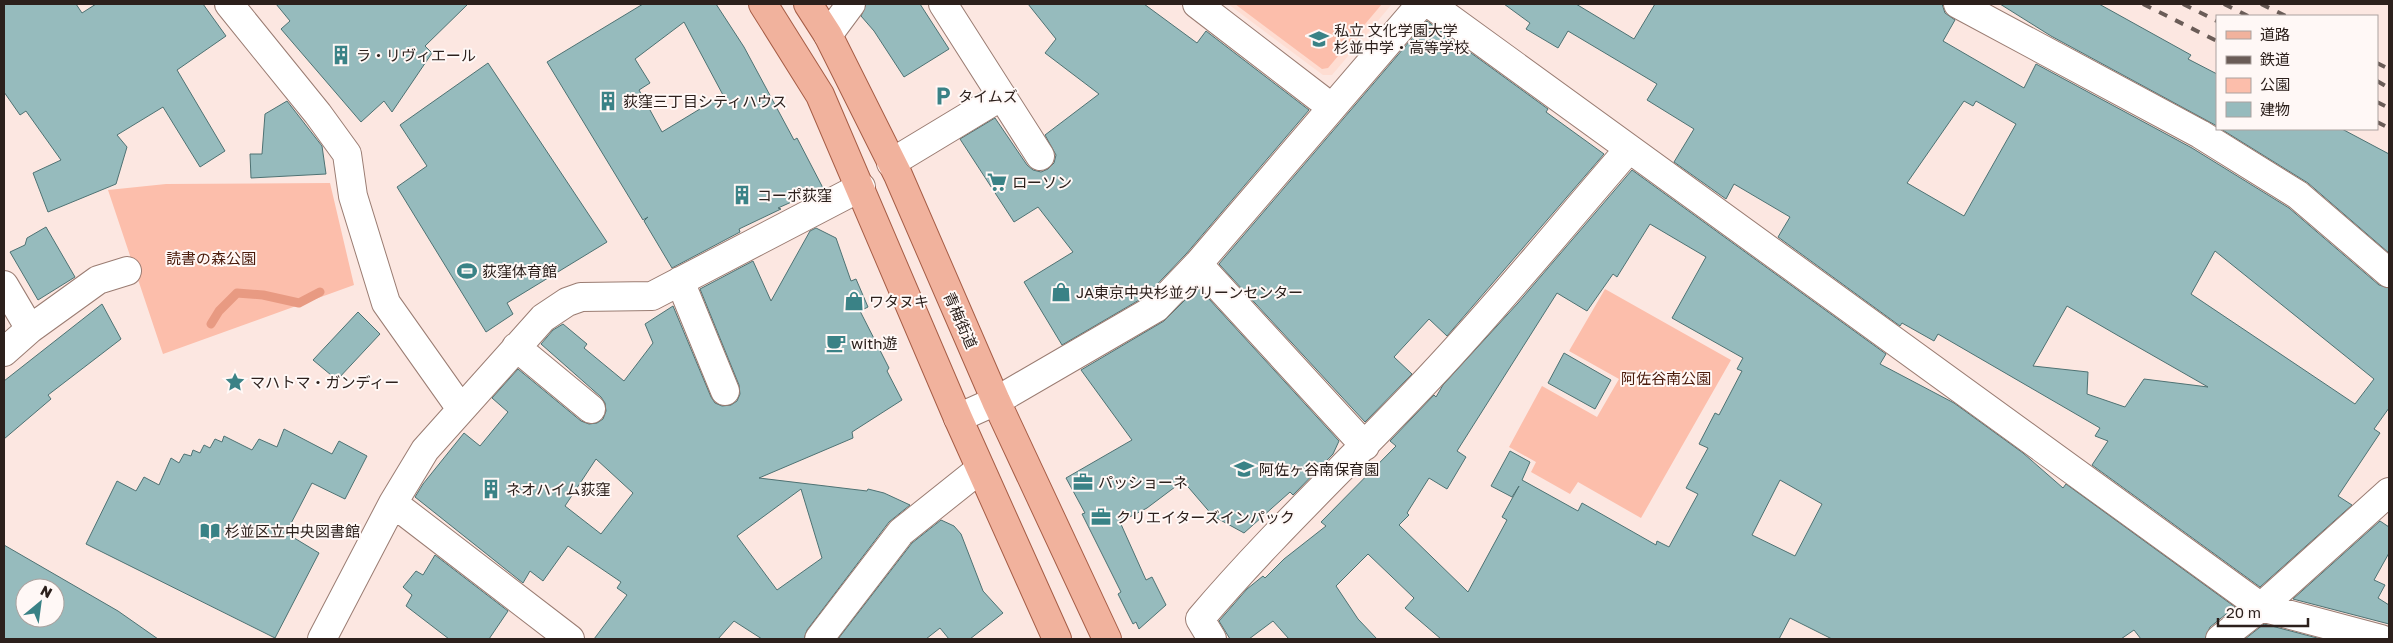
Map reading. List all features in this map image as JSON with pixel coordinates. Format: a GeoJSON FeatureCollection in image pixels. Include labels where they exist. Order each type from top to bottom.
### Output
{"type":"FeatureCollection","features":[{"type":"Feature","properties":{"kind":"main road"},"geometry":{"type":"LineString","coordinates":[[763,4],[820,95],[958,418],[1057,639]]}},
{"type":"Feature","properties":{"kind":"main road","name":"青梅街道"},"geometry":{"type":"LineString","coordinates":[[808,4],[828,35],[891,163],[996,401],[1107,639]]}},
{"type":"Feature","properties":{"kind":"street"},"geometry":{"type":"LineString","coordinates":[[229,4],[318,114],[347,154],[353,196],[386,303],[461,409]]}},
{"type":"Feature","properties":{"kind":"street"},"geometry":{"type":"LineString","coordinates":[[828,35],[852,4]]}},
{"type":"Feature","properties":{"kind":"street"},"geometry":{"type":"LineString","coordinates":[[943,4],[1040,156]]}},
{"type":"Feature","properties":{"kind":"street"},"geometry":{"type":"LineString","coordinates":[[1197,4],[1331,107]]}},
{"type":"Feature","properties":{"kind":"street"},"geometry":{"type":"LineString","coordinates":[[958,418],[996,401],[1156,308],[1198,264],[1421,4]]}},
{"type":"Feature","properties":{"kind":"street"},"geometry":{"type":"LineString","coordinates":[[1430,4],[2261,607],[2380,639]]}},
{"type":"Feature","properties":{"kind":"street"},"geometry":{"type":"LineString","coordinates":[[1958,4],[2200,134],[2298,195],[2389,273]]}},
{"type":"Feature","properties":{"kind":"street"},"geometry":{"type":"LineString","coordinates":[[891,163],[1002,96]]}},
{"type":"Feature","properties":{"kind":"street"},"geometry":{"type":"LineString","coordinates":[[1212,639],[1200,619],[1242,569],[1433,375],[1629,149]]}},
{"type":"Feature","properties":{"kind":"street"},"geometry":{"type":"LineString","coordinates":[[338,175],[354,256],[366,299]]}},
{"type":"Feature","properties":{"kind":"street"},"geometry":{"type":"LineString","coordinates":[[322,639],[393,503],[425,450],[543,318],[567,302],[581,297],[652,296],[860,186]]}},
{"type":"Feature","properties":{"kind":"street"},"geometry":{"type":"LineString","coordinates":[[1198,264],[1365,446]]}},
{"type":"Feature","properties":{"kind":"street"},"geometry":{"type":"LineString","coordinates":[[4,352],[30,329],[98,280],[127,271]]}},
{"type":"Feature","properties":{"kind":"street"},"geometry":{"type":"LineString","coordinates":[[680,281],[725,391]]}},
{"type":"Feature","properties":{"kind":"street"},"geometry":{"type":"LineString","coordinates":[[4,285],[30,329]]}},
{"type":"Feature","properties":{"kind":"street"},"geometry":{"type":"LineString","coordinates":[[516,347],[591,410]]}},
{"type":"Feature","properties":{"kind":"street"},"geometry":{"type":"LineString","coordinates":[[819,639],[901,532],[980,468]]}},
{"type":"Feature","properties":{"kind":"street"},"geometry":{"type":"LineString","coordinates":[[2220,639],[2261,607],[2389,492]]}},
{"type":"Feature","properties":{"kind":"street"},"geometry":{"type":"LineString","coordinates":[[393,503],[570,639]]}},
{"type":"Feature","properties":{"kind":"shaded area","name":"私立 文化学園大学 杉並中学・高等学校"},"geometry":{"type":"Polygon","coordinates":[[[1228,4],[1392,4],[1332,75],[1323,75],[1228,4]]]}},
{"type":"Feature","properties":{"kind":"green space","name":"私立 文化学園大学 杉並中学・高等学校"},"geometry":{"type":"Polygon","coordinates":[[[1235,4],[1382,4],[1328,68],[1322,69],[1235,4]]]}},
{"type":"Feature","properties":{"kind":"green space","name":"読書の森公園"},"geometry":{"type":"Polygon","coordinates":[[[330,183],[354,285],[163,354],[108,190],[166,184],[330,183]]]}},
{"type":"Feature","properties":{"kind":"green space","name":"阿佐谷南公園"},"geometry":{"type":"Polygon","coordinates":[[[1605,289],[1731,360],[1641,518],[1578,482],[1570,494],[1531,472],[1536,462],[1509,447],[1542,386],[1597,417],[1619,379],[1569,351],[1605,289]]]}},
{"type":"Feature","properties":{"kind":"building"},"geometry":{"type":"Polygon","coordinates":[[[4,4],[76,4],[82,13],[96,4],[203,4],[226,36],[177,70],[225,151],[200,167],[163,107],[117,135],[127,147],[116,184],[48,212],[33,173],[61,160],[26,111],[20,115],[4,92],[4,4]]]}},
{"type":"Feature","properties":{"kind":"building"},"geometry":{"type":"Polygon","coordinates":[[[276,4],[468,4],[425,46],[432,53],[392,112],[384,101],[361,122],[281,29],[290,21],[276,4]]]}},
{"type":"Feature","properties":{"kind":"building"},"geometry":{"type":"Polygon","coordinates":[[[643,4],[716,4],[744,47],[794,140],[797,138],[823,188],[778,208],[781,209],[739,229],[740,232],[672,268],[644,221],[648,217],[643,220],[547,62],[643,4]],[[684,22],[635,59],[650,83],[639,90],[662,132],[723,95],[684,22]]]}},
{"type":"Feature","properties":{"kind":"building"},"geometry":{"type":"Polygon","coordinates":[[[866,4],[920,4],[949,49],[904,77],[874,31],[861,16],[866,4]]]}},
{"type":"Feature","properties":{"kind":"building"},"geometry":{"type":"Polygon","coordinates":[[[1028,4],[1144,4],[1197,43],[1206,31],[1309,110],[1186,254],[1146,296],[1062,345],[1024,282],[1073,252],[1038,207],[1014,222],[960,139],[995,118],[1027,165],[1033,170],[1041,172],[1048,169],[1054,163],[1056,155],[1045,135],[1099,94],[1045,53],[1056,39],[1028,4]]]}},
{"type":"Feature","properties":{"kind":"building"},"geometry":{"type":"Polygon","coordinates":[[[1504,4],[1576,4],[1634,39],[1655,4],[1942,4],[1945,13],[1955,20],[1943,41],[2024,88],[2036,64],[2192,148],[2289,208],[2379,285],[2389,288],[2389,408],[2374,429],[2380,433],[2338,496],[2352,505],[2260,587],[2092,465],[2108,441],[2095,436],[2100,428],[1938,334],[1934,341],[1902,323],[1900,326],[1778,237],[1790,217],[1734,184],[1726,199],[1674,162],[1694,129],[1647,100],[1657,84],[1568,31],[1558,48],[1526,29],[1530,23],[1504,4]],[[1964,101],[1907,183],[1964,216],[2016,124],[1976,101],[1973,106],[1964,101]],[[2215,251],[2191,294],[2355,404],[2374,379],[2215,251]],[[2067,306],[2033,366],[2088,372],[2087,394],[2125,407],[2144,379],[2208,387],[2067,306]]]}},
{"type":"Feature","properties":{"kind":"building"},"geometry":{"type":"Polygon","coordinates":[[[2000,4],[2099,4],[2191,55],[2188,59],[2216,73],[2216,125],[2051,36],[2000,4]]]}},
{"type":"Feature","properties":{"kind":"building"},"geometry":{"type":"Polygon","coordinates":[[[1427,21],[1548,109],[1546,112],[1604,154],[1447,336],[1429,319],[1394,357],[1412,374],[1365,422],[1219,264],[1427,21]]]}},
{"type":"Feature","properties":{"kind":"building"},"geometry":{"type":"Polygon","coordinates":[[[488,63],[607,242],[507,303],[513,314],[486,332],[397,187],[427,166],[400,125],[488,63]]]}},
{"type":"Feature","properties":{"kind":"building"},"geometry":{"type":"Polygon","coordinates":[[[287,101],[322,146],[326,174],[251,178],[250,154],[262,154],[265,114],[287,101]]]}},
{"type":"Feature","properties":{"kind":"building"},"geometry":{"type":"Polygon","coordinates":[[[2223,130],[2344,130],[2389,154],[2389,253],[2308,183],[2223,130]]]}},
{"type":"Feature","properties":{"kind":"building"},"geometry":{"type":"Polygon","coordinates":[[[1632,170],[1886,354],[1880,364],[1954,403],[2023,453],[2063,488],[2066,484],[2235,607],[2210,627],[2205,639],[2141,639],[2134,630],[2121,639],[1832,639],[1790,618],[1779,639],[1441,639],[1405,608],[1414,598],[1368,554],[1336,586],[1358,619],[1377,639],[1289,639],[1273,621],[1249,639],[1230,639],[1219,621],[1247,589],[1263,576],[1265,578],[1284,559],[1326,526],[1321,522],[1396,446],[1390,441],[1434,395],[1436,397],[1443,385],[1518,303],[1632,170]],[[1650,224],[1617,277],[1613,274],[1587,311],[1557,293],[1457,451],[1466,457],[1447,489],[1429,478],[1407,513],[1409,515],[1399,525],[1468,592],[1507,520],[1502,517],[1519,486],[1512,497],[1491,486],[1510,451],[1530,462],[1522,480],[1578,511],[1582,503],[1656,545],[1657,541],[1669,547],[1698,494],[1686,488],[1708,448],[1699,444],[1715,413],[1719,415],[1742,371],[1737,369],[1743,358],[1672,318],[1706,257],[1650,224]],[[1780,480],[1752,535],[1795,556],[1822,504],[1780,480]]]}},
{"type":"Feature","properties":{"kind":"building"},"geometry":{"type":"Polygon","coordinates":[[[46,227],[75,277],[38,300],[10,252],[25,245],[27,238],[46,227]]]}},
{"type":"Feature","properties":{"kind":"building"},"geometry":{"type":"Polygon","coordinates":[[[816,228],[836,238],[851,281],[856,279],[868,307],[860,311],[889,368],[887,371],[902,400],[852,432],[853,438],[759,478],[867,491],[868,489],[884,493],[910,505],[889,522],[807,630],[804,639],[762,639],[734,621],[718,639],[594,639],[627,595],[617,588],[621,582],[568,546],[543,581],[530,571],[523,583],[415,497],[423,484],[464,433],[480,446],[508,412],[492,398],[518,369],[581,421],[589,424],[597,423],[603,419],[606,411],[605,403],[601,397],[541,344],[553,330],[563,324],[587,344],[584,348],[624,381],[653,343],[645,324],[673,306],[715,403],[722,406],[731,405],[737,401],[740,394],[739,385],[700,289],[753,261],[771,301],[810,231],[816,228]],[[596,459],[565,506],[601,534],[633,493],[596,459]],[[801,489],[737,536],[777,590],[822,558],[801,489]]]}},
{"type":"Feature","properties":{"kind":"building"},"geometry":{"type":"Polygon","coordinates":[[[1198,287],[1339,441],[1333,454],[1293,495],[1290,492],[1244,533],[1213,516],[1183,481],[1147,508],[1120,522],[1146,580],[1152,577],[1166,605],[1139,629],[1136,622],[1133,624],[1118,594],[1121,592],[1082,514],[1085,513],[1066,478],[1132,440],[1081,370],[1164,321],[1198,287]]]}},
{"type":"Feature","properties":{"kind":"building"},"geometry":{"type":"Polygon","coordinates":[[[102,304],[121,339],[48,395],[51,399],[4,439],[4,381],[102,304]]]}},
{"type":"Feature","properties":{"kind":"building"},"geometry":{"type":"Polygon","coordinates":[[[358,312],[380,334],[337,380],[313,360],[358,312]]]}},
{"type":"Feature","properties":{"kind":"building"},"geometry":{"type":"Polygon","coordinates":[[[1564,353],[1611,380],[1595,409],[1548,383],[1564,353]]]}},
{"type":"Feature","properties":{"kind":"building"},"geometry":{"type":"Polygon","coordinates":[[[284,429],[332,454],[339,441],[367,456],[345,499],[312,483],[286,533],[319,553],[275,638],[86,544],[117,481],[136,491],[144,477],[159,485],[171,458],[179,463],[184,454],[191,456],[193,450],[200,453],[204,445],[210,448],[215,439],[222,442],[224,436],[252,450],[259,439],[277,447],[284,429]]]}},
{"type":"Feature","properties":{"kind":"building"},"geometry":{"type":"Polygon","coordinates":[[[941,520],[954,526],[961,534],[983,591],[1003,613],[970,639],[949,639],[940,628],[926,639],[838,639],[912,543],[941,520]]]}},
{"type":"Feature","properties":{"kind":"building"},"geometry":{"type":"Polygon","coordinates":[[[2380,521],[2389,527],[2389,553],[2374,580],[2385,585],[2378,598],[2389,605],[2389,624],[2293,599],[2380,521]]]}},
{"type":"Feature","properties":{"kind":"building"},"geometry":{"type":"Polygon","coordinates":[[[4,545],[61,578],[15,578],[15,628],[65,628],[65,580],[118,611],[158,639],[4,639],[4,545]]]}},
{"type":"Feature","properties":{"kind":"building"},"geometry":{"type":"Polygon","coordinates":[[[435,555],[508,611],[489,639],[449,639],[406,606],[412,595],[403,587],[416,571],[423,575],[435,555]]]}},
{"type":"Feature","properties":{"kind":"building"},"geometry":{"type":"Polygon","coordinates":[[[2264,624],[2321,639],[2245,639],[2264,624]]]}},
{"type":"Feature","properties":{"kind":"waterway"},"geometry":{"type":"LineString","coordinates":[[211,324],[219,311],[237,293],[263,295],[299,303],[320,292]]}},
{"type":"Feature","properties":{"kind":"railway"},"geometry":{"type":"LineString","coordinates":[[2143,4],[2216,40]]}},
{"type":"Feature","properties":{"kind":"railway"},"geometry":{"type":"LineString","coordinates":[[2183,4],[2216,20]]}},
{"type":"Feature","properties":{"kind":"railway"},"geometry":{"type":"LineString","coordinates":[[2224,4],[2246,15]]}},
{"type":"Feature","properties":{"kind":"railway"},"geometry":{"type":"LineString","coordinates":[[2261,4],[2284,15]]}},
{"type":"Feature","properties":{"kind":"railway"},"geometry":{"type":"LineString","coordinates":[[2378,64],[2389,69]]}},
{"type":"Feature","properties":{"kind":"railway"},"geometry":{"type":"LineString","coordinates":[[2378,82],[2389,88]]}},
{"type":"Feature","properties":{"kind":"railway"},"geometry":{"type":"LineString","coordinates":[[2378,102],[2389,108]]}},
{"type":"Feature","properties":{"kind":"railway"},"geometry":{"type":"LineString","coordinates":[[2378,122],[2389,128]]}},
{"type":"Feature","properties":{"kind":"place","name":"私立 文化学園大学 杉並中学・高等学校"},"geometry":{"type":"Point","coordinates":[1319,39]}},
{"type":"Feature","properties":{"kind":"place","name":"ラ・リヴィエール"},"geometry":{"type":"Point","coordinates":[341,55]}},
{"type":"Feature","properties":{"kind":"place","name":"タイムズ"},"geometry":{"type":"Point","coordinates":[943,96]}},
{"type":"Feature","properties":{"kind":"place","name":"荻窪三丁目シティハウス"},"geometry":{"type":"Point","coordinates":[608,101]}},
{"type":"Feature","properties":{"kind":"place","name":"ローソン"},"geometry":{"type":"Point","coordinates":[997,182]}},
{"type":"Feature","properties":{"kind":"place","name":"コーポ荻窪"},"geometry":{"type":"Point","coordinates":[742,195]}},
{"type":"Feature","properties":{"kind":"place","name":"荻窪体育館"},"geometry":{"type":"Point","coordinates":[467,271]}},
{"type":"Feature","properties":{"kind":"place","name":"JA東京中央杉並グリーンセンター"},"geometry":{"type":"Point","coordinates":[1061,292]}},
{"type":"Feature","properties":{"kind":"place","name":"ワタヌキ"},"geometry":{"type":"Point","coordinates":[854,301]}},
{"type":"Feature","properties":{"kind":"place","name":"with遊"},"geometry":{"type":"Point","coordinates":[836,343]}},
{"type":"Feature","properties":{"kind":"place","name":"マハトマ・ガンディー"},"geometry":{"type":"Point","coordinates":[235,382]}},
{"type":"Feature","properties":{"kind":"place","name":"阿佐ヶ谷南保育園"},"geometry":{"type":"Point","coordinates":[1244,469]}},
{"type":"Feature","properties":{"kind":"place","name":"パッショーネ"},"geometry":{"type":"Point","coordinates":[1083,482]}},
{"type":"Feature","properties":{"kind":"place","name":"ネオハイム荻窪"},"geometry":{"type":"Point","coordinates":[491,489]}},
{"type":"Feature","properties":{"kind":"place","name":"クリエイターズインパック"},"geometry":{"type":"Point","coordinates":[1101,517]}},
{"type":"Feature","properties":{"kind":"place","name":"杉並区立中央図書館"},"geometry":{"type":"Point","coordinates":[210,531]}}]}
